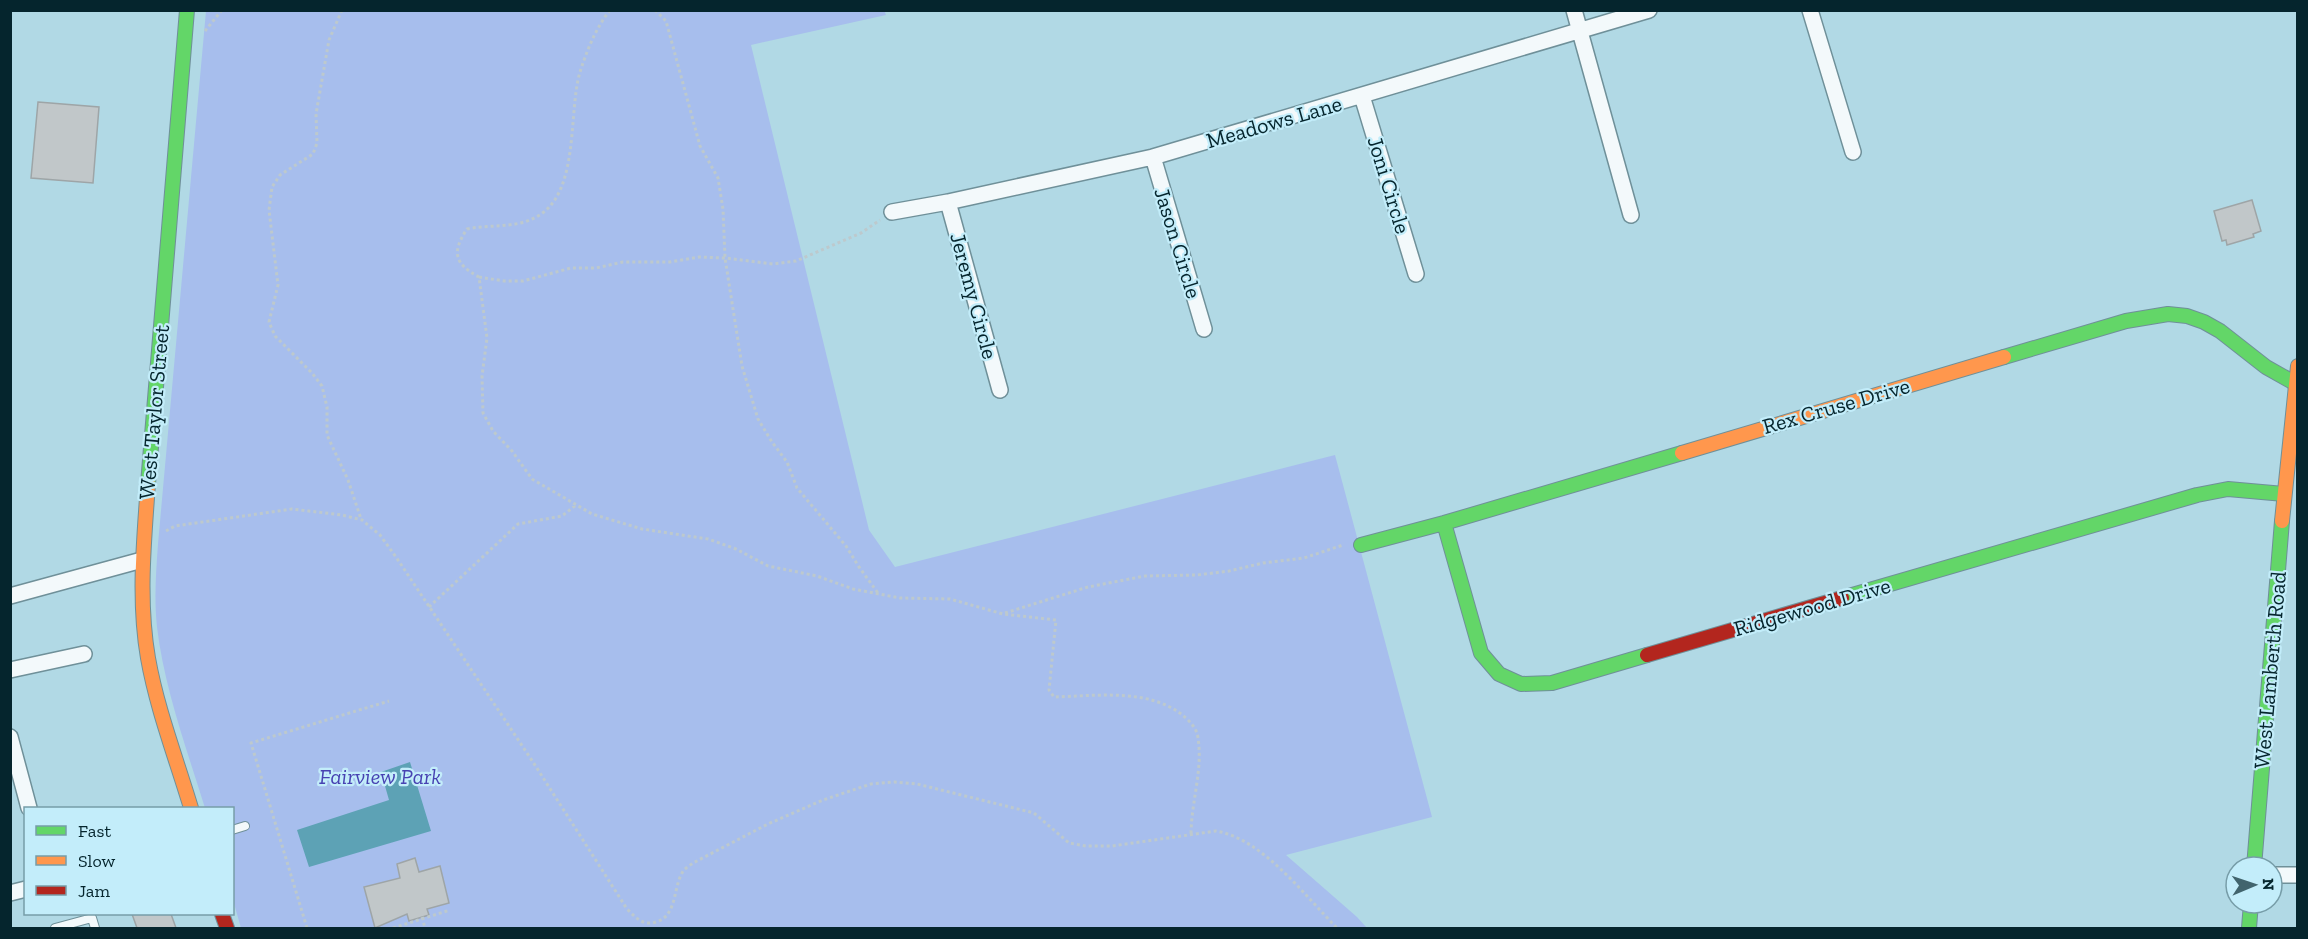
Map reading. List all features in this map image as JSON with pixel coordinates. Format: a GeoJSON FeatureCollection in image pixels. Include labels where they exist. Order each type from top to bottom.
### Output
{"type":"FeatureCollection","features":[{"type":"Feature","properties":{"kind":"street","name":"West Taylor Street"},"geometry":{"type":"LineString","coordinates":[[187,10],[142,560],[143,609],[148,655],[156,694],[191,807]]}},
{"type":"Feature","properties":{"kind":"street"},"geometry":{"type":"LineString","coordinates":[[1574,10],[1631,215]]}},
{"type":"Feature","properties":{"kind":"street","name":"Meadows Lane"},"geometry":{"type":"LineString","coordinates":[[892,212],[1153,157],[1579,33],[1650,10]]}},
{"type":"Feature","properties":{"kind":"street"},"geometry":{"type":"LineString","coordinates":[[1810,10],[1853,152]]}},
{"type":"Feature","properties":{"kind":"street","name":"Joni Circle"},"geometry":{"type":"LineString","coordinates":[[1362,96],[1416,274]]}},
{"type":"Feature","properties":{"kind":"street","name":"Jason Circle"},"geometry":{"type":"LineString","coordinates":[[1153,157],[1204,329]]}},
{"type":"Feature","properties":{"kind":"street","name":"Jeremy Circle"},"geometry":{"type":"LineString","coordinates":[[948,202],[1000,390]]}},
{"type":"Feature","properties":{"kind":"street","name":"Rex Cruse Drive"},"geometry":{"type":"LineString","coordinates":[[1361,545],[2126,321],[2169,314],[2192,318],[2215,329],[2261,364],[2297,385]]}},
{"type":"Feature","properties":{"kind":"street","name":"West Lamberth Road"},"geometry":{"type":"LineString","coordinates":[[2255,855],[2284,494],[2298,366]]}},
{"type":"Feature","properties":{"kind":"street","name":"Ridgewood Drive"},"geometry":{"type":"LineString","coordinates":[[1444,522],[1481,653],[1499,674],[1521,684],[1536,685],[1552,683],[2197,495],[2228,489],[2284,494]]}},
{"type":"Feature","properties":{"kind":"street"},"geometry":{"type":"LineString","coordinates":[[10,596],[142,560]]}},
{"type":"Feature","properties":{"kind":"street"},"geometry":{"type":"LineString","coordinates":[[10,670],[84,654]]}},
{"type":"Feature","properties":{"kind":"street"},"geometry":{"type":"LineString","coordinates":[[10,737],[29,807]]}},
{"type":"Feature","properties":{"kind":"lane"},"geometry":{"type":"LineString","coordinates":[[234,829],[245,826]]}},
{"type":"Feature","properties":{"kind":"lane"},"geometry":{"type":"LineString","coordinates":[[55,928],[92,918],[95,928]]}},
{"type":"Feature","properties":{"kind":"path"},"geometry":{"type":"LineString","coordinates":[[205,31],[222,10]]}},
{"type":"Feature","properties":{"kind":"path"},"geometry":{"type":"LineString","coordinates":[[342,10],[328,40],[316,114],[317,144],[313,154],[280,176],[272,187],[269,210],[278,285],[269,322],[275,336],[322,386],[327,407],[327,435],[348,480],[362,520]]}},
{"type":"Feature","properties":{"kind":"path"},"geometry":{"type":"LineString","coordinates":[[610,10],[598,25],[579,73],[565,176],[554,202],[540,216],[519,225],[482,226],[467,229],[459,241],[459,260],[463,268],[479,277],[523,281],[571,268],[596,268],[623,262],[670,262],[699,257],[773,264],[796,261],[861,233],[892,212]]}},
{"type":"Feature","properties":{"kind":"path"},"geometry":{"type":"LineString","coordinates":[[655,10],[666,21],[700,146],[718,178],[723,209],[725,258],[742,366],[758,419],[787,462],[797,488],[846,546],[879,594]]}},
{"type":"Feature","properties":{"kind":"path"},"geometry":{"type":"LineString","coordinates":[[479,277],[487,338],[482,376],[483,413],[494,431],[532,479],[592,514],[642,529],[708,539],[736,549],[768,566],[817,576],[853,589],[900,598],[951,598],[1003,614],[1056,620],[1049,690],[1054,697],[1138,697],[1166,706],[1182,715],[1194,727],[1198,736],[1199,752],[1191,815],[1191,835]]}},
{"type":"Feature","properties":{"kind":"path"},"geometry":{"type":"LineString","coordinates":[[429,607],[518,524],[562,516],[576,505]]}},
{"type":"Feature","properties":{"kind":"path"},"geometry":{"type":"LineString","coordinates":[[166,531],[175,526],[292,509],[342,515],[362,520],[380,535],[534,762],[627,909],[639,922],[650,924],[661,921],[670,911],[682,871],[693,863],[824,800],[872,784],[895,782],[917,784],[1034,813],[1069,843],[1086,846],[1112,846],[1216,831],[1230,833],[1251,844],[1278,867],[1337,928]]}},
{"type":"Feature","properties":{"kind":"path"},"geometry":{"type":"LineString","coordinates":[[1003,614],[1088,587],[1145,576],[1197,575],[1229,571],[1263,563],[1304,558],[1346,544],[1361,545]]}},
{"type":"Feature","properties":{"kind":"path"},"geometry":{"type":"LineString","coordinates":[[307,928],[251,743],[389,701]]}},
{"type":"Feature","properties":{"kind":"path"},"geometry":{"type":"LineString","coordinates":[[393,928],[450,910]]}},
{"type":"Feature","properties":{"kind":"path"},"geometry":{"type":"LineString","coordinates":[[422,918],[425,928]]}},
{"type":"Feature","properties":{"kind":"green space","name":"Fairview Park"},"geometry":{"type":"Polygon","coordinates":[[[884,10],[886,15],[751,45],[869,530],[895,567],[1335,455],[1432,817],[1286,855],[1367,928],[241,928],[234,904],[234,807],[205,807],[165,672],[160,650],[156,606],[158,544],[206,11],[884,10]]]}},
{"type":"Feature","properties":{"kind":"shaded area"},"geometry":{"type":"Polygon","coordinates":[[[410,762],[431,831],[309,867],[297,830],[389,800],[381,772],[410,762]]]}},
{"type":"Feature","properties":{"kind":"building"},"geometry":{"type":"Polygon","coordinates":[[[38,102],[99,107],[93,183],[31,178],[38,102]]]}},
{"type":"Feature","properties":{"kind":"building"},"geometry":{"type":"Polygon","coordinates":[[[2252,200],[2261,231],[2253,234],[2254,237],[2227,245],[2226,240],[2222,241],[2214,211],[2252,200]]]}},
{"type":"Feature","properties":{"kind":"building"},"geometry":{"type":"Polygon","coordinates":[[[415,858],[419,872],[440,866],[449,903],[427,909],[429,915],[409,921],[407,914],[375,928],[364,887],[400,878],[397,864],[415,858]]]}},
{"type":"Feature","properties":{"kind":"building"},"geometry":{"type":"Polygon","coordinates":[[[132,915],[171,915],[176,928],[137,928],[132,915]]]}},
{"type":"Feature","properties":{"kind":"traffic: fast"},"geometry":{"type":"LineString","coordinates":[[148,484],[187,10]]}},
{"type":"Feature","properties":{"kind":"traffic: fast"},"geometry":{"type":"LineString","coordinates":[[2004,357],[2126,321],[2168,314],[2187,316],[2204,322],[2220,331],[2266,367],[2298,385]]}},
{"type":"Feature","properties":{"kind":"traffic: fast"},"geometry":{"type":"LineString","coordinates":[[1361,545],[1682,453]]}},
{"type":"Feature","properties":{"kind":"traffic: fast"},"geometry":{"type":"LineString","coordinates":[[1842,598],[2197,495],[2228,489],[2284,494]]}},
{"type":"Feature","properties":{"kind":"traffic: fast"},"geometry":{"type":"LineString","coordinates":[[2255,855],[2282,521]]}},
{"type":"Feature","properties":{"kind":"traffic: fast"},"geometry":{"type":"LineString","coordinates":[[1444,523],[1481,653],[1499,674],[1521,684],[1552,683],[1647,655]]}},
{"type":"Feature","properties":{"kind":"traffic: fast"},"geometry":{"type":"LineString","coordinates":[[2249,928],[2250,915]]}},
{"type":"Feature","properties":{"kind":"traffic: slow"},"geometry":{"type":"LineString","coordinates":[[1682,453],[2004,357]]}},
{"type":"Feature","properties":{"kind":"traffic: slow"},"geometry":{"type":"LineString","coordinates":[[2282,521],[2298,366]]}},
{"type":"Feature","properties":{"kind":"traffic: slow"},"geometry":{"type":"LineString","coordinates":[[148,484],[143,571],[145,636],[156,696],[191,807]]}},
{"type":"Feature","properties":{"kind":"traffic: jam"},"geometry":{"type":"LineString","coordinates":[[1647,655],[1842,598]]}},
{"type":"Feature","properties":{"kind":"traffic: jam"},"geometry":{"type":"LineString","coordinates":[[222,915],[227,928]]}}]}
